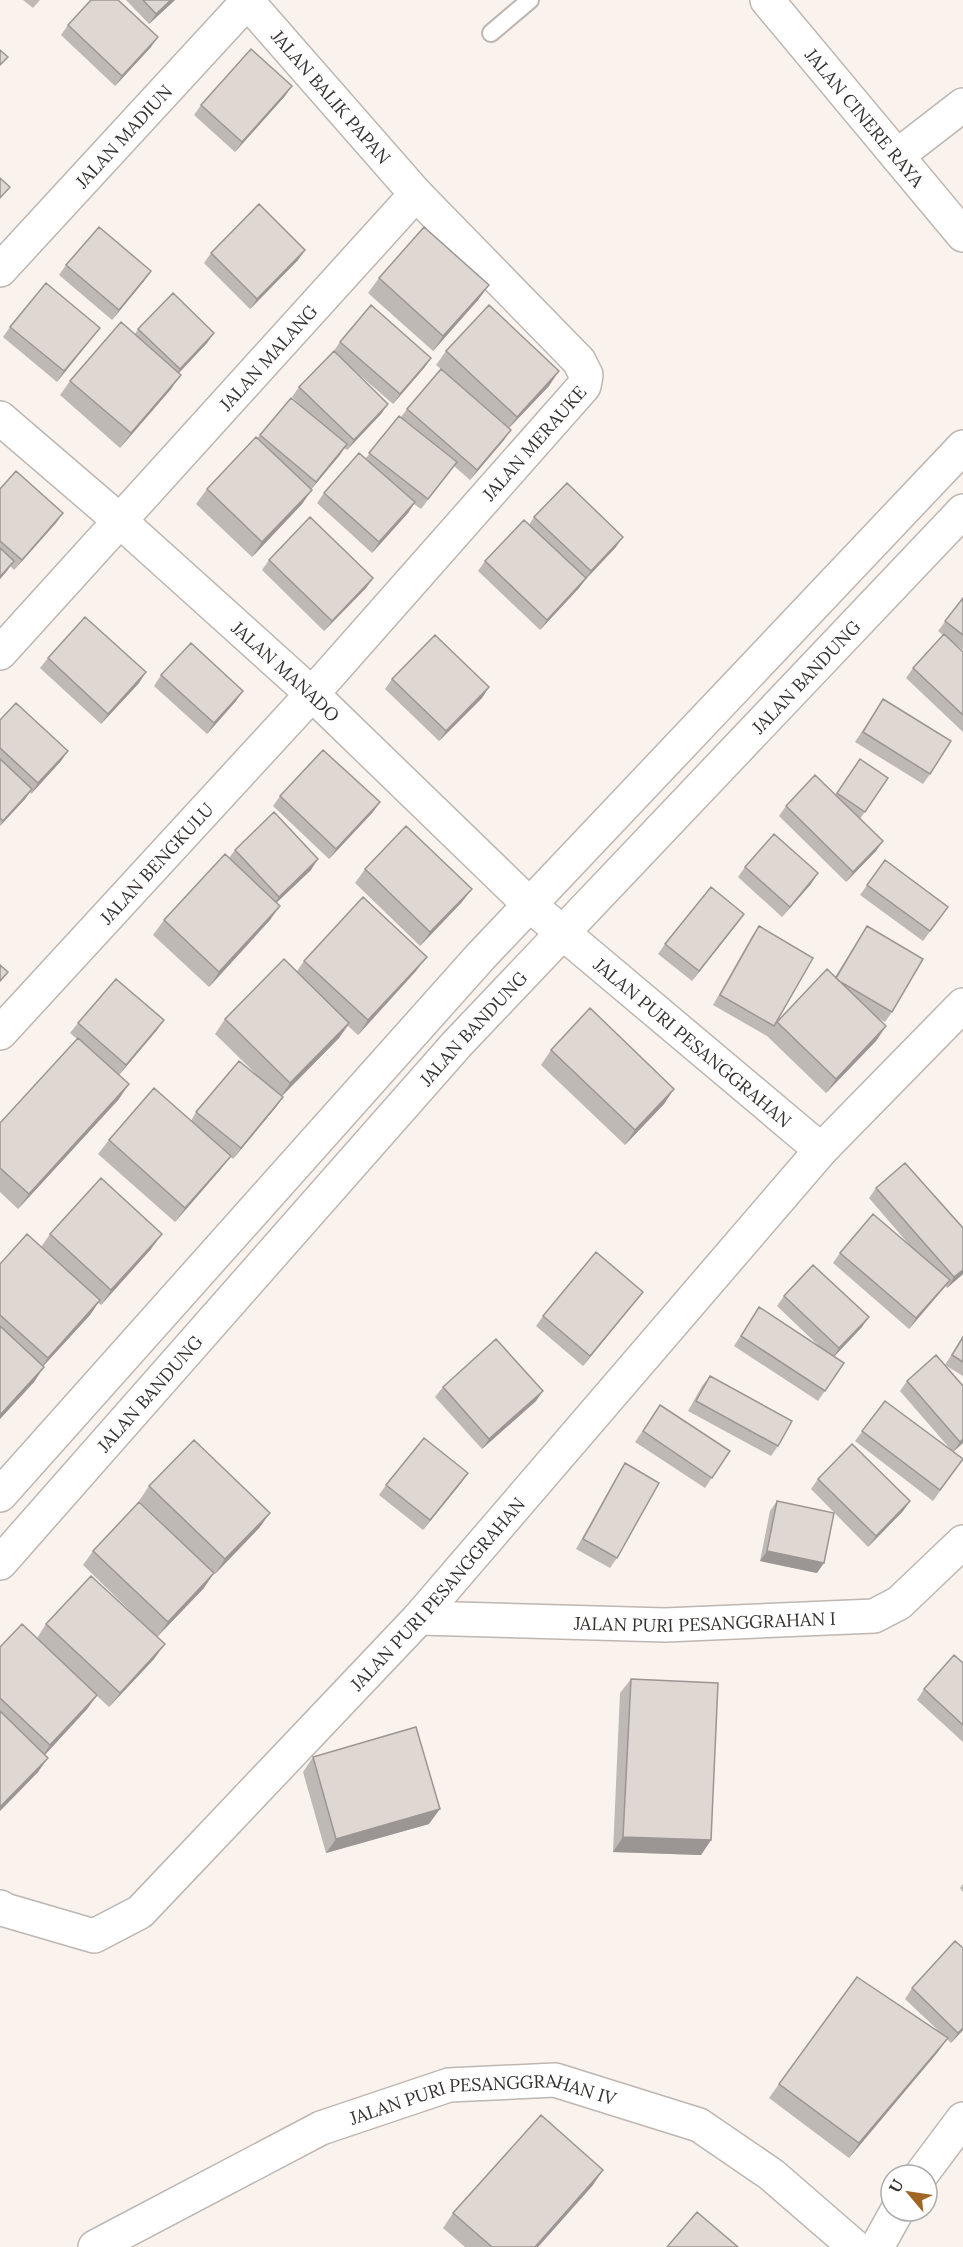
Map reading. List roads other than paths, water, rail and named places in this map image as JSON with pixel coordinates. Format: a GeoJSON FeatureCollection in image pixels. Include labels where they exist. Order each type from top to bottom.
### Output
{"type":"FeatureCollection","features":[{"type":"Feature","properties":{"kind":"street","name":"JALAN CINERE RAYA"},"geometry":{"type":"LineString","coordinates":[[767,0],[963,235]]}},
{"type":"Feature","properties":{"kind":"street","name":"JALAN BALIK PAPAN"},"geometry":{"type":"LineString","coordinates":[[247,1],[416,194]]}},
{"type":"Feature","properties":{"kind":"street","name":"JALAN MADIUN"},"geometry":{"type":"LineString","coordinates":[[0,270],[247,1]]}},
{"type":"Feature","properties":{"kind":"street"},"geometry":{"type":"LineString","coordinates":[[897,156],[963,105]]}},
{"type":"Feature","properties":{"kind":"street","name":"JALAN MALANG"},"geometry":{"type":"LineString","coordinates":[[0,654],[416,194]]}},
{"type":"Feature","properties":{"kind":"street","name":"JALAN MERAUKE"},"geometry":{"type":"LineString","coordinates":[[312,694],[584,386],[586,375],[579,361],[416,194]]}},
{"type":"Feature","properties":{"kind":"street","name":"JALAN MANADO"},"geometry":{"type":"LineString","coordinates":[[0,418],[120,521],[312,694],[531,906],[566,933]]}},
{"type":"Feature","properties":{"kind":"street"},"geometry":{"type":"LineString","coordinates":[[0,1495],[481,956],[531,906],[963,447]]}},
{"type":"Feature","properties":{"kind":"street","name":"JALAN BANDUNG"},"geometry":{"type":"LineString","coordinates":[[0,1563],[457,1044],[566,933],[963,511]]}},
{"type":"Feature","properties":{"kind":"street","name":"JALAN BENGKULU"},"geometry":{"type":"LineString","coordinates":[[0,1033],[312,694]]}},
{"type":"Feature","properties":{"kind":"street","name":"JALAN PURI PESANGGRAHAN"},"geometry":{"type":"LineString","coordinates":[[566,933],[821,1150]]}},
{"type":"Feature","properties":{"kind":"street","name":"JALAN PURI PESANGGRAHAN"},"geometry":{"type":"LineString","coordinates":[[0,1907],[94,1936],[140,1912],[419,1618],[821,1150],[963,1005]]}},
{"type":"Feature","properties":{"kind":"street","name":"JALAN PURI PESANGGRAHAN I"},"geometry":{"type":"LineString","coordinates":[[419,1618],[665,1625],[874,1617],[899,1603],[963,1542]]}},
{"type":"Feature","properties":{"kind":"street","name":"JALAN PURI PESANGGRAHAN IV"},"geometry":{"type":"LineString","coordinates":[[94,2247],[321,2128],[449,2085],[555,2080],[699,2125],[772,2175],[855,2247]]}},
{"type":"Feature","properties":{"kind":"street"},"geometry":{"type":"LineString","coordinates":[[930,2163],[963,2119]]}},
{"type":"Feature","properties":{"kind":"street"},"geometry":{"type":"LineString","coordinates":[[876,2247],[890,2223]]}},
{"type":"Feature","properties":{"kind":"lane"},"geometry":{"type":"LineString","coordinates":[[491,33],[530,0]]}}]}
